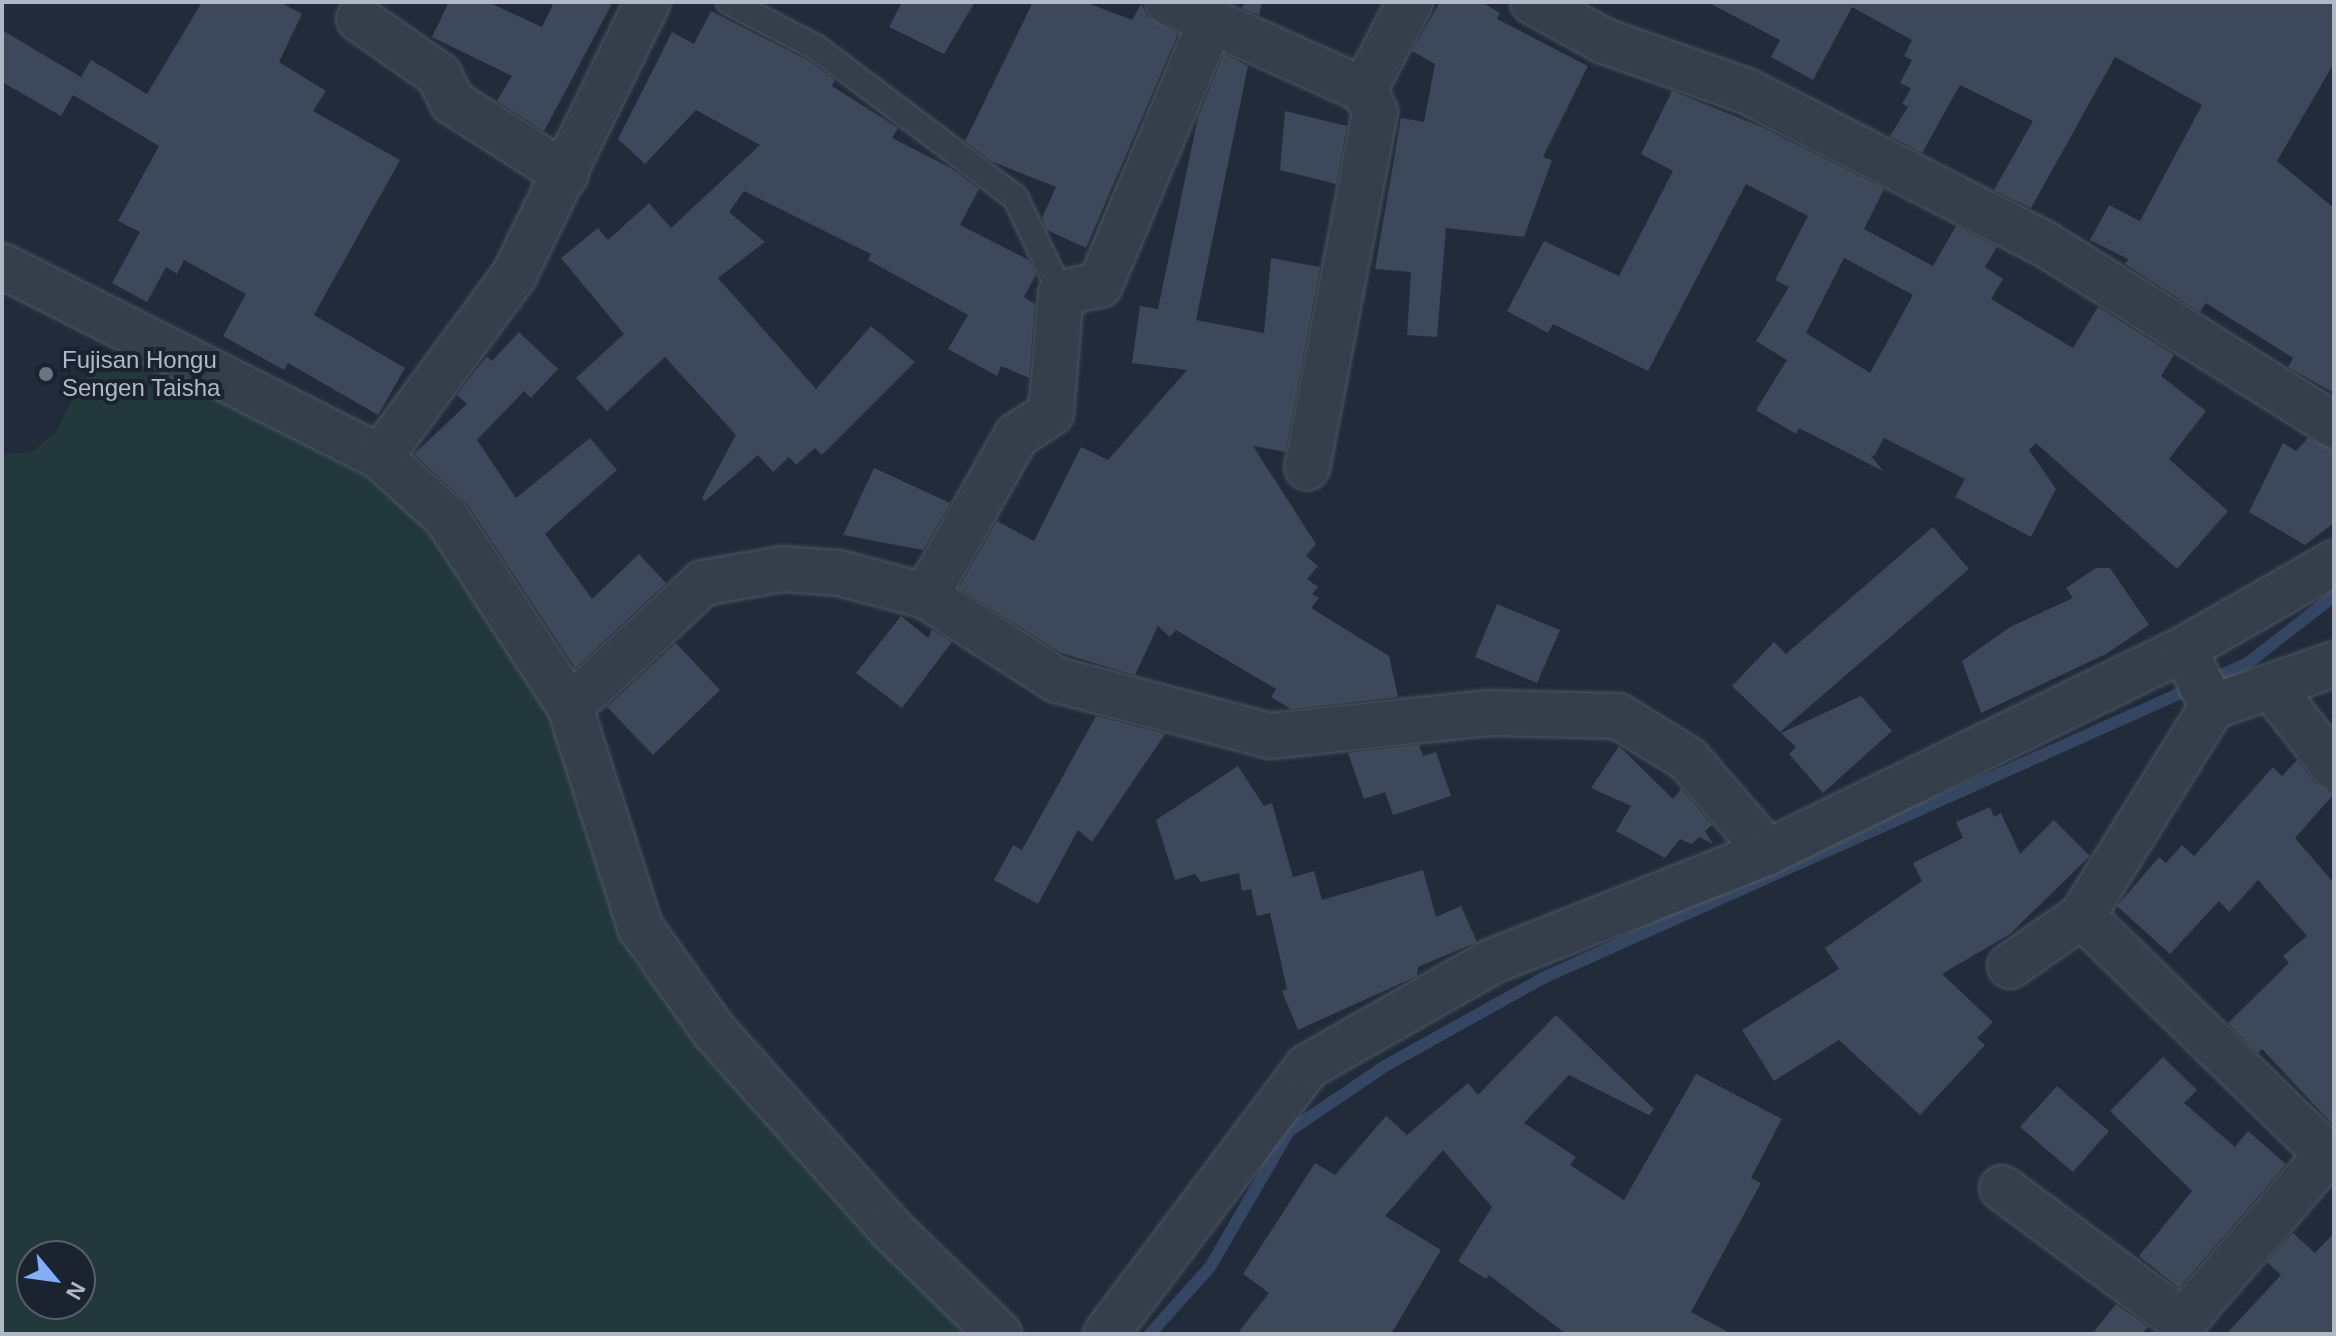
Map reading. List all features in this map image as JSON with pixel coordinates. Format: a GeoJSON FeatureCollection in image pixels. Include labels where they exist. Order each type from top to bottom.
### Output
{"type":"FeatureCollection","features":[{"type":"Feature","properties":{"kind":"street"},"geometry":{"type":"LineString","coordinates":[[380,457],[514,275],[566,175],[648,2]]}},
{"type":"Feature","properties":{"kind":"street"},"geometry":{"type":"LineString","coordinates":[[1168,2],[1364,90],[1375,112],[1307,468]]}},
{"type":"Feature","properties":{"kind":"street"},"geometry":{"type":"LineString","coordinates":[[1364,90],[1410,2]]}},
{"type":"Feature","properties":{"kind":"street"},"geometry":{"type":"LineString","coordinates":[[1533,2],[1604,41],[1747,91],[2045,244],[2334,425]]}},
{"type":"Feature","properties":{"kind":"street"},"geometry":{"type":"LineString","coordinates":[[359,19],[439,75],[452,102],[566,175]]}},
{"type":"Feature","properties":{"kind":"street"},"geometry":{"type":"LineString","coordinates":[[926,596],[1016,436],[1051,413],[1061,293],[1100,285],[1210,23]]}},
{"type":"Feature","properties":{"kind":"street"},"geometry":{"type":"LineString","coordinates":[[2,266],[380,457],[446,517],[570,707],[640,927],[715,1032],[891,1229],[999,1334]]}},
{"type":"Feature","properties":{"kind":"street"},"geometry":{"type":"LineString","coordinates":[[570,707],[703,583],[782,569],[839,573],[926,596],[1057,680],[1270,736],[1489,713],[1618,716],[1688,759],[1768,852]]}},
{"type":"Feature","properties":{"kind":"street"},"geometry":{"type":"LineString","coordinates":[[1106,1334],[1307,1067],[1493,961],[1768,852],[2184,649],[2332,569]]}},
{"type":"Feature","properties":{"kind":"street"},"geometry":{"type":"LineString","coordinates":[[2184,649],[2212,707]]}},
{"type":"Feature","properties":{"kind":"street"},"geometry":{"type":"LineString","coordinates":[[2010,966],[2082,916],[2212,707],[2334,664]]}},
{"type":"Feature","properties":{"kind":"street"},"geometry":{"type":"LineString","coordinates":[[2271,687],[2334,767]]}},
{"type":"Feature","properties":{"kind":"street"},"geometry":{"type":"LineString","coordinates":[[2002,1188],[2183,1322],[2331,1158],[2082,916]]}},
{"type":"Feature","properties":{"kind":"lane"},"geometry":{"type":"LineString","coordinates":[[729,2],[817,48],[1015,197],[1061,293]]}},
{"type":"Feature","properties":{"kind":"green space"},"geometry":{"type":"Polygon","coordinates":[[[142,360],[373,480],[407,505],[443,551],[550,717],[633,961],[969,1334],[2,1334],[2,454],[31,452],[56,432],[78,387],[100,361],[142,360]]]}},
{"type":"Feature","properties":{"kind":"building"},"geometry":{"type":"Polygon","coordinates":[[[202,2],[280,2],[302,14],[279,62],[326,91],[313,111],[400,160],[314,315],[405,368],[378,415],[288,363],[284,370],[223,336],[246,294],[184,260],[177,274],[166,267],[147,302],[112,283],[140,232],[118,221],[159,146],[73,95],[61,116],[2,82],[2,30],[81,77],[91,60],[147,94],[202,2]]]}},
{"type":"Feature","properties":{"kind":"building"},"geometry":{"type":"Polygon","coordinates":[[[449,2],[488,2],[542,27],[554,2],[613,2],[544,131],[497,101],[512,76],[432,37],[449,2]]]}},
{"type":"Feature","properties":{"kind":"building"},"geometry":{"type":"Polygon","coordinates":[[[902,2],[975,2],[944,54],[889,27],[902,2]]]}},
{"type":"Feature","properties":{"kind":"building"},"geometry":{"type":"Polygon","coordinates":[[[1033,2],[1085,2],[1132,20],[1141,4],[1148,17],[1178,34],[1086,248],[1047,230],[1042,218],[1056,187],[993,162],[965,141],[1033,2]]]}},
{"type":"Feature","properties":{"kind":"building"},"geometry":{"type":"Polygon","coordinates":[[[1245,2],[1262,2],[1259,15],[1242,8],[1245,2]]]}},
{"type":"Feature","properties":{"kind":"building"},"geometry":{"type":"Polygon","coordinates":[[[1440,2],[1481,2],[1500,13],[1497,19],[1588,66],[1543,157],[1552,160],[1524,237],[1446,228],[1437,337],[1407,335],[1411,272],[1375,269],[1401,118],[1424,122],[1435,64],[1412,51],[1440,2]]]}},
{"type":"Feature","properties":{"kind":"building"},"geometry":{"type":"Polygon","coordinates":[[[1707,2],[2334,2],[2334,63],[2277,161],[2334,208],[2334,393],[2288,367],[2293,358],[2206,303],[2200,312],[2125,264],[2128,259],[2090,240],[2109,205],[2140,221],[2202,105],[2115,57],[2031,208],[1994,190],[2033,121],[1960,85],[1922,153],[1890,136],[1908,107],[1902,104],[1911,88],[1900,83],[1912,60],[1904,56],[1912,40],[1852,7],[1813,80],[1771,57],[1780,40],[1707,2]]]}},
{"type":"Feature","properties":{"kind":"building"},"geometry":{"type":"Polygon","coordinates":[[[711,11],[809,61],[835,80],[832,86],[898,128],[892,138],[951,168],[979,189],[960,225],[1029,260],[1036,275],[1024,297],[1035,304],[1029,378],[1001,366],[997,376],[948,349],[968,315],[868,260],[871,254],[744,191],[729,212],[765,242],[718,278],[816,389],[871,326],[915,362],[822,455],[815,448],[796,465],[789,457],[773,472],[758,455],[705,501],[702,498],[736,435],[665,357],[607,411],[576,378],[624,334],[561,258],[598,228],[608,240],[649,203],[671,228],[760,145],[696,110],[645,164],[618,139],[672,32],[694,44],[711,11]]]}},
{"type":"Feature","properties":{"kind":"building"},"geometry":{"type":"Polygon","coordinates":[[[1224,54],[1248,66],[1196,320],[1264,333],[1271,258],[1320,267],[1285,452],[1253,446],[1316,544],[1306,556],[1318,566],[1307,579],[1318,587],[1312,594],[1319,598],[1311,608],[1389,656],[1398,697],[1291,709],[1271,697],[1276,689],[1176,630],[1170,637],[1158,626],[1135,675],[1061,653],[959,588],[997,521],[1034,541],[1081,447],[1108,460],[1187,370],[1132,363],[1140,306],[1158,309],[1198,117],[1224,54]]]}},
{"type":"Feature","properties":{"kind":"building"},"geometry":{"type":"Polygon","coordinates":[[[1672,91],[1762,127],[1884,189],[1864,229],[1933,266],[1956,226],[1997,247],[1985,267],[2003,279],[1991,299],[2073,348],[2098,307],[2174,355],[2161,376],[2206,411],[2169,459],[2228,511],[2177,569],[2036,443],[2029,450],[2056,489],[2031,537],[1955,497],[1965,479],[1884,438],[1874,456],[1870,454],[1883,471],[1799,428],[1796,434],[1756,410],[1787,360],[1756,341],[1789,287],[1775,280],[1808,216],[1746,184],[1648,371],[1553,324],[1548,333],[1507,311],[1544,241],[1619,276],[1673,171],[1641,154],[1672,91]],[[1844,258],[1806,333],[1870,373],[1913,295],[1844,258]]]}},
{"type":"Feature","properties":{"kind":"building"},"geometry":{"type":"Polygon","coordinates":[[[1285,111],[1347,126],[1336,184],[1280,170],[1285,111]]]}},
{"type":"Feature","properties":{"kind":"building"},"geometry":{"type":"Polygon","coordinates":[[[519,332],[558,369],[531,398],[524,391],[477,440],[516,498],[590,438],[617,470],[545,534],[592,599],[639,554],[666,583],[575,668],[467,503],[414,454],[467,404],[457,395],[478,367],[487,357],[492,361],[519,332]]]}},
{"type":"Feature","properties":{"kind":"building"},"geometry":{"type":"Polygon","coordinates":[[[2308,438],[2334,450],[2334,523],[2305,545],[2249,512],[2283,443],[2296,451],[2308,438]]]}},
{"type":"Feature","properties":{"kind":"building"},"geometry":{"type":"Polygon","coordinates":[[[874,468],[950,503],[923,550],[843,535],[874,468]]]}},
{"type":"Feature","properties":{"kind":"building"},"geometry":{"type":"Polygon","coordinates":[[[1933,527],[1969,569],[1780,732],[1732,686],[1774,642],[1786,654],[1933,527]]]}},
{"type":"Feature","properties":{"kind":"building"},"geometry":{"type":"Polygon","coordinates":[[[2096,568],[2110,568],[2149,625],[2106,654],[1981,713],[1962,661],[2010,627],[2073,598],[2066,588],[2096,568]]]}},
{"type":"Feature","properties":{"kind":"building"},"geometry":{"type":"Polygon","coordinates":[[[1497,604],[1560,630],[1537,683],[1475,657],[1497,604]]]}},
{"type":"Feature","properties":{"kind":"building"},"geometry":{"type":"Polygon","coordinates":[[[901,616],[928,638],[932,630],[952,642],[902,708],[856,673],[901,616]]]}},
{"type":"Feature","properties":{"kind":"building"},"geometry":{"type":"Polygon","coordinates":[[[676,643],[720,690],[653,755],[607,707],[676,643]]]}},
{"type":"Feature","properties":{"kind":"building"},"geometry":{"type":"Polygon","coordinates":[[[1861,696],[1892,731],[1823,793],[1789,754],[1796,747],[1781,733],[1861,696]]]}},
{"type":"Feature","properties":{"kind":"building"},"geometry":{"type":"Polygon","coordinates":[[[1096,716],[1165,734],[1092,842],[1078,830],[1038,904],[994,880],[1013,845],[1022,850],[1096,716]]]}},
{"type":"Feature","properties":{"kind":"building"},"geometry":{"type":"Polygon","coordinates":[[[1419,745],[1423,756],[1436,752],[1451,796],[1393,815],[1385,792],[1364,799],[1348,753],[1419,745]]]}},
{"type":"Feature","properties":{"kind":"building"},"geometry":{"type":"Polygon","coordinates":[[[1619,746],[1673,799],[1681,789],[1712,825],[1705,831],[1713,844],[1699,837],[1692,844],[1680,839],[1665,858],[1616,831],[1631,806],[1591,788],[1619,746]]]}},
{"type":"Feature","properties":{"kind":"building"},"geometry":{"type":"Polygon","coordinates":[[[2297,760],[2315,783],[2334,794],[2295,838],[2334,883],[2334,1126],[2262,1049],[2258,1053],[2228,1023],[2289,963],[2283,956],[2307,936],[2258,880],[2229,912],[2219,901],[2170,954],[2117,906],[2159,857],[2166,863],[2182,845],[2194,856],[2273,767],[2282,776],[2297,760]]]}},
{"type":"Feature","properties":{"kind":"building"},"geometry":{"type":"Polygon","coordinates":[[[1238,766],[1264,806],[1272,803],[1293,877],[1314,871],[1322,900],[1423,870],[1436,917],[1461,906],[1477,942],[1418,967],[1417,976],[1298,1030],[1282,991],[1287,989],[1270,913],[1257,916],[1251,889],[1242,891],[1239,873],[1201,882],[1195,874],[1175,880],[1156,820],[1238,766]]]}},
{"type":"Feature","properties":{"kind":"building"},"geometry":{"type":"Polygon","coordinates":[[[1990,807],[1994,817],[2001,813],[2020,854],[2054,820],[2090,856],[2010,934],[1942,974],[1993,1022],[1977,1038],[1985,1045],[1920,1115],[1839,1040],[1774,1081],[1742,1030],[1839,969],[1825,948],[1922,881],[1913,863],[1963,838],[1956,822],[1990,807]]]}},
{"type":"Feature","properties":{"kind":"building"},"geometry":{"type":"Polygon","coordinates":[[[1556,1015],[1654,1109],[1649,1115],[1569,1075],[1524,1123],[1576,1157],[1570,1165],[1624,1200],[1696,1074],[1782,1119],[1751,1178],[1761,1183],[1691,1312],[1732,1334],[1566,1334],[1489,1275],[1486,1279],[1458,1261],[1492,1207],[1443,1150],[1385,1216],[1441,1250],[1391,1334],[1237,1334],[1269,1293],[1243,1274],[1315,1163],[1335,1175],[1386,1116],[1407,1135],[1468,1083],[1478,1095],[1556,1015]]]}},
{"type":"Feature","properties":{"kind":"building"},"geometry":{"type":"Polygon","coordinates":[[[2163,1057],[2197,1090],[2184,1103],[2235,1147],[2248,1131],[2286,1164],[2179,1288],[2139,1256],[2192,1191],[2110,1111],[2163,1057]]]}},
{"type":"Feature","properties":{"kind":"building"},"geometry":{"type":"Polygon","coordinates":[[[2057,1086],[2109,1131],[2073,1172],[2020,1127],[2057,1086]]]}},
{"type":"Feature","properties":{"kind":"building"},"geometry":{"type":"Polygon","coordinates":[[[2293,1233],[2315,1253],[2334,1233],[2334,1334],[2226,1334],[2281,1275],[2267,1262],[2293,1233]]]}},
{"type":"Feature","properties":{"kind":"building"},"geometry":{"type":"Polygon","coordinates":[[[2116,1304],[2148,1327],[2142,1334],[2092,1334],[2116,1304]]]}},
{"type":"Feature","properties":{"kind":"waterway"},"geometry":{"type":"LineString","coordinates":[[1150,1334],[1210,1267],[1289,1131],[1385,1066],[1543,978],[2248,663],[2334,596]]}},
{"type":"Feature","properties":{"kind":"place","name":"Fujisan Hongu Sengen Taisha"},"geometry":{"type":"Point","coordinates":[46,374]}}]}
